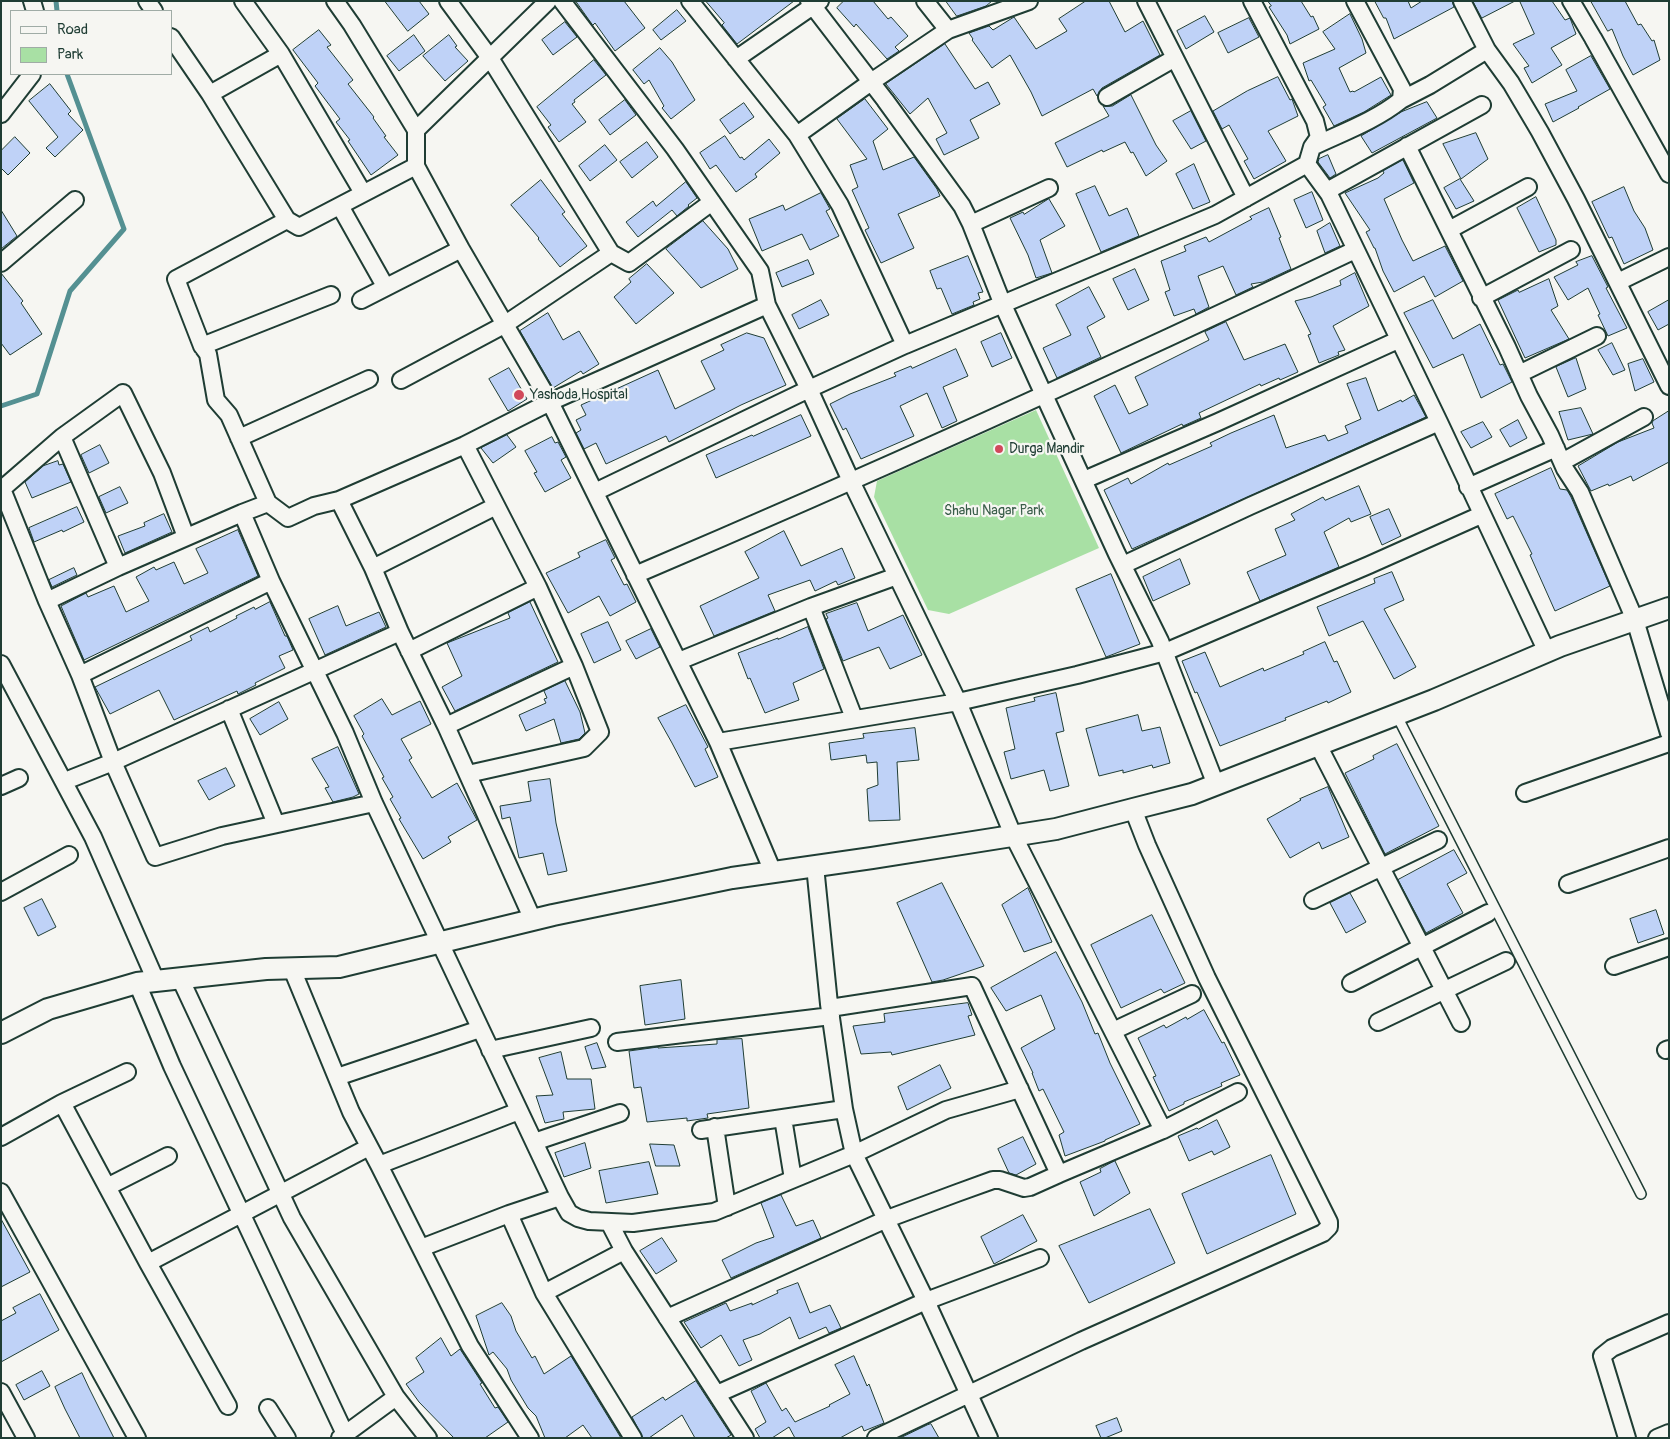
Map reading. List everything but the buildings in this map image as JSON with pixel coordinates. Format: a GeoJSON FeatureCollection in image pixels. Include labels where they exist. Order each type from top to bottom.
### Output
{"type":"FeatureCollection","features":[{"type":"Feature","properties":{"kind":"street"},"geometry":{"type":"LineString","coordinates":[[243,1],[281,54],[363,193]]}},
{"type":"Feature","properties":{"kind":"street"},"geometry":{"type":"LineString","coordinates":[[334,1],[352,24],[416,130],[416,166],[504,325],[550,402],[718,742],[772,872]]}},
{"type":"Feature","properties":{"kind":"street"},"geometry":{"type":"LineString","coordinates":[[448,1],[490,58],[611,253],[629,263],[712,202]]}},
{"type":"Feature","properties":{"kind":"street"},"geometry":{"type":"LineString","coordinates":[[416,130],[548,1]]}},
{"type":"Feature","properties":{"kind":"street"},"geometry":{"type":"LineString","coordinates":[[562,1],[675,149],[760,271],[767,305],[958,702],[1013,835],[1163,1130]]}},
{"type":"Feature","properties":{"kind":"street"},"geometry":{"type":"LineString","coordinates":[[690,1],[798,135],[840,205],[906,345]]}},
{"type":"Feature","properties":{"kind":"street"},"geometry":{"type":"LineString","coordinates":[[925,1],[948,30]]}},
{"type":"Feature","properties":{"kind":"street"},"geometry":{"type":"LineString","coordinates":[[798,135],[871,82],[948,30],[1029,1]]}},
{"type":"Feature","properties":{"kind":"street"},"geometry":{"type":"LineString","coordinates":[[1146,1],[1246,198]]}},
{"type":"Feature","properties":{"kind":"street"},"geometry":{"type":"LineString","coordinates":[[595,492],[809,389],[906,345],[1215,215],[1307,164],[1312,147],[1319,137],[1315,121],[1252,1]]}},
{"type":"Feature","properties":{"kind":"street"},"geometry":{"type":"LineString","coordinates":[[1355,1],[1402,89],[1401,100]]}},
{"type":"Feature","properties":{"kind":"street"},"geometry":{"type":"LineString","coordinates":[[1462,1],[1487,50],[1511,83],[1540,132],[1618,282],[1669,386]]}},
{"type":"Feature","properties":{"kind":"street"},"geometry":{"type":"LineString","coordinates":[[1571,1],[1594,38],[1669,174]]}},
{"type":"Feature","properties":{"kind":"street"},"geometry":{"type":"LineString","coordinates":[[736,59],[814,3],[962,206],[972,224],[1003,305],[1044,396],[1165,652],[1216,785]]}},
{"type":"Feature","properties":{"kind":"street"},"geometry":{"type":"LineString","coordinates":[[172,38],[210,94],[287,220],[299,227],[416,166]]}},
{"type":"Feature","properties":{"kind":"street"},"geometry":{"type":"LineString","coordinates":[[1312,147],[1373,117],[1487,50]]}},
{"type":"Feature","properties":{"kind":"street"},"geometry":{"type":"LineString","coordinates":[[210,94],[281,54]]}},
{"type":"Feature","properties":{"kind":"street"},"geometry":{"type":"LineString","coordinates":[[1107,97],[1176,58]]}},
{"type":"Feature","properties":{"kind":"street"},"geometry":{"type":"LineString","coordinates":[[1,114],[31,75]]}},
{"type":"Feature","properties":{"kind":"street"},"geometry":{"type":"LineString","coordinates":[[1327,191],[1482,105]]}},
{"type":"Feature","properties":{"kind":"street"},"geometry":{"type":"LineString","coordinates":[[1407,146],[1559,455],[1580,492],[1635,620],[1669,732]]}},
{"type":"Feature","properties":{"kind":"street"},"geometry":{"type":"LineString","coordinates":[[1307,164],[1327,191],[1439,422],[1481,515],[1547,652]]}},
{"type":"Feature","properties":{"kind":"street"},"geometry":{"type":"LineString","coordinates":[[1449,230],[1528,187]]}},
{"type":"Feature","properties":{"kind":"street"},"geometry":{"type":"LineString","coordinates":[[972,224],[1049,188]]}},
{"type":"Feature","properties":{"kind":"street"},"geometry":{"type":"LineString","coordinates":[[1,263],[75,200]]}},
{"type":"Feature","properties":{"kind":"street"},"geometry":{"type":"LineString","coordinates":[[340,206],[385,286]]}},
{"type":"Feature","properties":{"kind":"street"},"geometry":{"type":"LineString","coordinates":[[287,220],[176,279],[202,346],[208,354],[216,400],[229,415],[268,503],[288,518],[314,506],[339,500],[465,445],[550,402],[767,305]]}},
{"type":"Feature","properties":{"kind":"street"},"geometry":{"type":"LineString","coordinates":[[361,300],[385,286],[461,249]]}},
{"type":"Feature","properties":{"kind":"street"},"geometry":{"type":"LineString","coordinates":[[634,575],[1044,396],[1356,250]]}},
{"type":"Feature","properties":{"kind":"street"},"geometry":{"type":"LineString","coordinates":[[1482,298],[1571,250]]}},
{"type":"Feature","properties":{"kind":"street"},"geometry":{"type":"LineString","coordinates":[[401,380],[504,325],[611,253]]}},
{"type":"Feature","properties":{"kind":"street"},"geometry":{"type":"LineString","coordinates":[[1618,282],[1669,257]]}},
{"type":"Feature","properties":{"kind":"street"},"geometry":{"type":"LineString","coordinates":[[202,346],[332,295]]}},
{"type":"Feature","properties":{"kind":"street"},"geometry":{"type":"LineString","coordinates":[[1519,374],[1597,336]]}},
{"type":"Feature","properties":{"kind":"street"},"geometry":{"type":"LineString","coordinates":[[1084,480],[1218,422],[1398,340]]}},
{"type":"Feature","properties":{"kind":"street"},"geometry":{"type":"LineString","coordinates":[[239,438],[370,379]]}},
{"type":"Feature","properties":{"kind":"street"},"geometry":{"type":"LineString","coordinates":[[186,537],[162,473],[123,393],[62,437],[2,489],[47,601],[80,675],[113,762],[155,857],[222,836],[374,803]]}},
{"type":"Feature","properties":{"kind":"street"},"geometry":{"type":"LineString","coordinates":[[1468,487],[1559,455],[1644,418]]}},
{"type":"Feature","properties":{"kind":"street"},"geometry":{"type":"LineString","coordinates":[[1123,565],[1439,422]]}},
{"type":"Feature","properties":{"kind":"street"},"geometry":{"type":"LineString","coordinates":[[62,437],[118,567]]}},
{"type":"Feature","properties":{"kind":"street"},"geometry":{"type":"LineString","coordinates":[[465,445],[538,587],[574,666],[600,732],[584,748],[468,774]]}},
{"type":"Feature","properties":{"kind":"street"},"geometry":{"type":"LineString","coordinates":[[339,500],[373,568],[400,632],[446,726],[533,920]]}},
{"type":"Feature","properties":{"kind":"street"},"geometry":{"type":"LineString","coordinates":[[47,601],[118,567],[268,503]]}},
{"type":"Feature","properties":{"kind":"street"},"geometry":{"type":"LineString","coordinates":[[373,568],[496,506]]}},
{"type":"Feature","properties":{"kind":"street"},"geometry":{"type":"LineString","coordinates":[[242,513],[271,580],[345,733],[374,803],[439,943],[560,1197],[569,1212],[588,1222],[642,1222],[714,1212],[854,1154],[946,1110],[1020,1089]]}},
{"type":"Feature","properties":{"kind":"street"},"geometry":{"type":"LineString","coordinates":[[718,742],[958,702],[1165,652],[1481,515]]}},
{"type":"Feature","properties":{"kind":"street"},"geometry":{"type":"LineString","coordinates":[[679,661],[811,607],[897,576]]}},
{"type":"Feature","properties":{"kind":"street"},"geometry":{"type":"LineString","coordinates":[[80,675],[271,580]]}},
{"type":"Feature","properties":{"kind":"street"},"geometry":{"type":"LineString","coordinates":[[410,651],[538,587]]}},
{"type":"Feature","properties":{"kind":"street"},"geometry":{"type":"LineString","coordinates":[[811,607],[854,718]]}},
{"type":"Feature","properties":{"kind":"street"},"geometry":{"type":"LineString","coordinates":[[1,1033],[48,1010],[147,982],[266,970],[339,968],[533,920],[732,878],[1056,828],[1192,794],[1434,700],[1547,652],[1669,608]]}},
{"type":"Feature","properties":{"kind":"street"},"geometry":{"type":"LineString","coordinates":[[65,782],[400,632]]}},
{"type":"Feature","properties":{"kind":"street"},"geometry":{"type":"LineString","coordinates":[[1,664],[93,837],[147,982],[172,1066],[342,1436],[396,1397]]}},
{"type":"Feature","properties":{"kind":"street"},"geometry":{"type":"LineString","coordinates":[[446,726],[574,666]]}},
{"type":"Feature","properties":{"kind":"street"},"geometry":{"type":"LineString","coordinates":[[229,709],[276,824]]}},
{"type":"Feature","properties":{"kind":"street"},"geometry":{"type":"LineString","coordinates":[[1525,793],[1669,743]]}},
{"type":"Feature","properties":{"kind":"street"},"geometry":{"type":"LineString","coordinates":[[1318,745],[1461,1023]]}},
{"type":"Feature","properties":{"kind":"street"},"geometry":{"type":"LineString","coordinates":[[1,786],[20,778]]}},
{"type":"Feature","properties":{"kind":"street"},"geometry":{"type":"LineString","coordinates":[[876,1438],[1080,1342],[1323,1233],[1329,1227],[1330,1222],[1207,978],[1147,845],[1133,809]]}},
{"type":"Feature","properties":{"kind":"street"},"geometry":{"type":"LineString","coordinates":[[1313,900],[1438,840]]}},
{"type":"Feature","properties":{"kind":"street"},"geometry":{"type":"LineString","coordinates":[[1568,884],[1669,848]]}},
{"type":"Feature","properties":{"kind":"street"},"geometry":{"type":"LineString","coordinates":[[1,892],[69,855]]}},
{"type":"Feature","properties":{"kind":"street"},"geometry":{"type":"LineString","coordinates":[[815,866],[830,1012],[844,1109],[854,1154],[970,1393],[989,1438]]}},
{"type":"Feature","properties":{"kind":"street"},"geometry":{"type":"LineString","coordinates":[[1351,983],[1488,913]]}},
{"type":"Feature","properties":{"kind":"street"},"geometry":{"type":"LineString","coordinates":[[1614,966],[1669,947]]}},
{"type":"Feature","properties":{"kind":"street"},"geometry":{"type":"LineString","coordinates":[[1378,1022],[1506,961]]}},
{"type":"Feature","properties":{"kind":"street"},"geometry":{"type":"LineString","coordinates":[[292,969],[351,1112],[378,1166],[470,1346],[530,1438]]}},
{"type":"Feature","properties":{"kind":"street"},"geometry":{"type":"LineString","coordinates":[[180,978],[296,1226],[396,1397],[428,1438]]}},
{"type":"Feature","properties":{"kind":"street"},"geometry":{"type":"LineString","coordinates":[[617,1042],[830,1012],[972,986],[1059,1174]]}},
{"type":"Feature","properties":{"kind":"street"},"geometry":{"type":"LineString","coordinates":[[1113,1031],[1192,994]]}},
{"type":"Feature","properties":{"kind":"street"},"geometry":{"type":"LineString","coordinates":[[490,1050],[591,1028]]}},
{"type":"Feature","properties":{"kind":"street"},"geometry":{"type":"LineString","coordinates":[[337,1077],[480,1029]]}},
{"type":"Feature","properties":{"kind":"street"},"geometry":{"type":"LineString","coordinates":[[1,1137],[62,1103],[127,1072]]}},
{"type":"Feature","properties":{"kind":"street"},"geometry":{"type":"LineString","coordinates":[[668,1318],[887,1219],[993,1180],[1000,1180],[1024,1188],[1030,1187],[1163,1130],[1238,1092]]}},
{"type":"Feature","properties":{"kind":"street"},"geometry":{"type":"LineString","coordinates":[[62,1103],[228,1406]]}},
{"type":"Feature","properties":{"kind":"street"},"geometry":{"type":"LineString","coordinates":[[727,1207],[708,1128],[844,1109]]}},
{"type":"Feature","properties":{"kind":"street"},"geometry":{"type":"LineString","coordinates":[[378,1166],[520,1111]]}},
{"type":"Feature","properties":{"kind":"street"},"geometry":{"type":"LineString","coordinates":[[534,1142],[620,1113]]}},
{"type":"Feature","properties":{"kind":"street"},"geometry":{"type":"LineString","coordinates":[[782,1118],[793,1179]]}},
{"type":"Feature","properties":{"kind":"street"},"geometry":{"type":"LineString","coordinates":[[148,1263],[369,1147]]}},
{"type":"Feature","properties":{"kind":"street"},"geometry":{"type":"LineString","coordinates":[[107,1187],[168,1156]]}},
{"type":"Feature","properties":{"kind":"street"},"geometry":{"type":"LineString","coordinates":[[1,1192],[137,1438]]}},
{"type":"Feature","properties":{"kind":"street"},"geometry":{"type":"LineString","coordinates":[[421,1248],[509,1214],[560,1197]]}},
{"type":"Feature","properties":{"kind":"street"},"geometry":{"type":"LineString","coordinates":[[509,1214],[544,1293],[633,1438]]}},
{"type":"Feature","properties":{"kind":"street"},"geometry":{"type":"LineString","coordinates":[[609,1222],[624,1251],[745,1438]]}},
{"type":"Feature","properties":{"kind":"street"},"geometry":{"type":"LineString","coordinates":[[544,1293],[624,1251]]}},
{"type":"Feature","properties":{"kind":"street"},"geometry":{"type":"LineString","coordinates":[[717,1394],[926,1301],[1040,1258]]}},
{"type":"Feature","properties":{"kind":"street"},"geometry":{"type":"LineString","coordinates":[[1627,1438],[1602,1356],[1612,1348],[1669,1323]]}},
{"type":"Feature","properties":{"kind":"street"},"geometry":{"type":"LineString","coordinates":[[3,1399],[26,1438]]}},
{"type":"Feature","properties":{"kind":"street"},"geometry":{"type":"LineString","coordinates":[[268,1408],[287,1438]]}},
{"type":"Feature","properties":{"kind":"street"},"geometry":{"type":"LineString","coordinates":[[1657,1438],[1669,1433]]}},
{"type":"Feature","properties":{"kind":"lane"},"geometry":{"type":"LineString","coordinates":[[1396,714],[1641,1194]]}},
{"type":"Feature","properties":{"kind":"green space","name":"Shahu Nagar Park"},"geometry":{"type":"Polygon","coordinates":[[[1036,410],[1099,548],[949,614],[928,610],[874,497],[877,481],[1036,410]]]}},
{"type":"Feature","properties":{"kind":"waterway"},"geometry":{"type":"LineString","coordinates":[[56,1],[57,10]]}},
{"type":"Feature","properties":{"kind":"waterway"},"geometry":{"type":"LineString","coordinates":[[1,406],[37,394],[70,291],[124,229],[67,75]]}},
{"type":"Feature","properties":{"kind":"place","name":"Yashoda Hospital"},"geometry":{"type":"Point","coordinates":[519,395]}},
{"type":"Feature","properties":{"kind":"place","name":"Durga Mandir"},"geometry":{"type":"Point","coordinates":[999,449]}}]}
